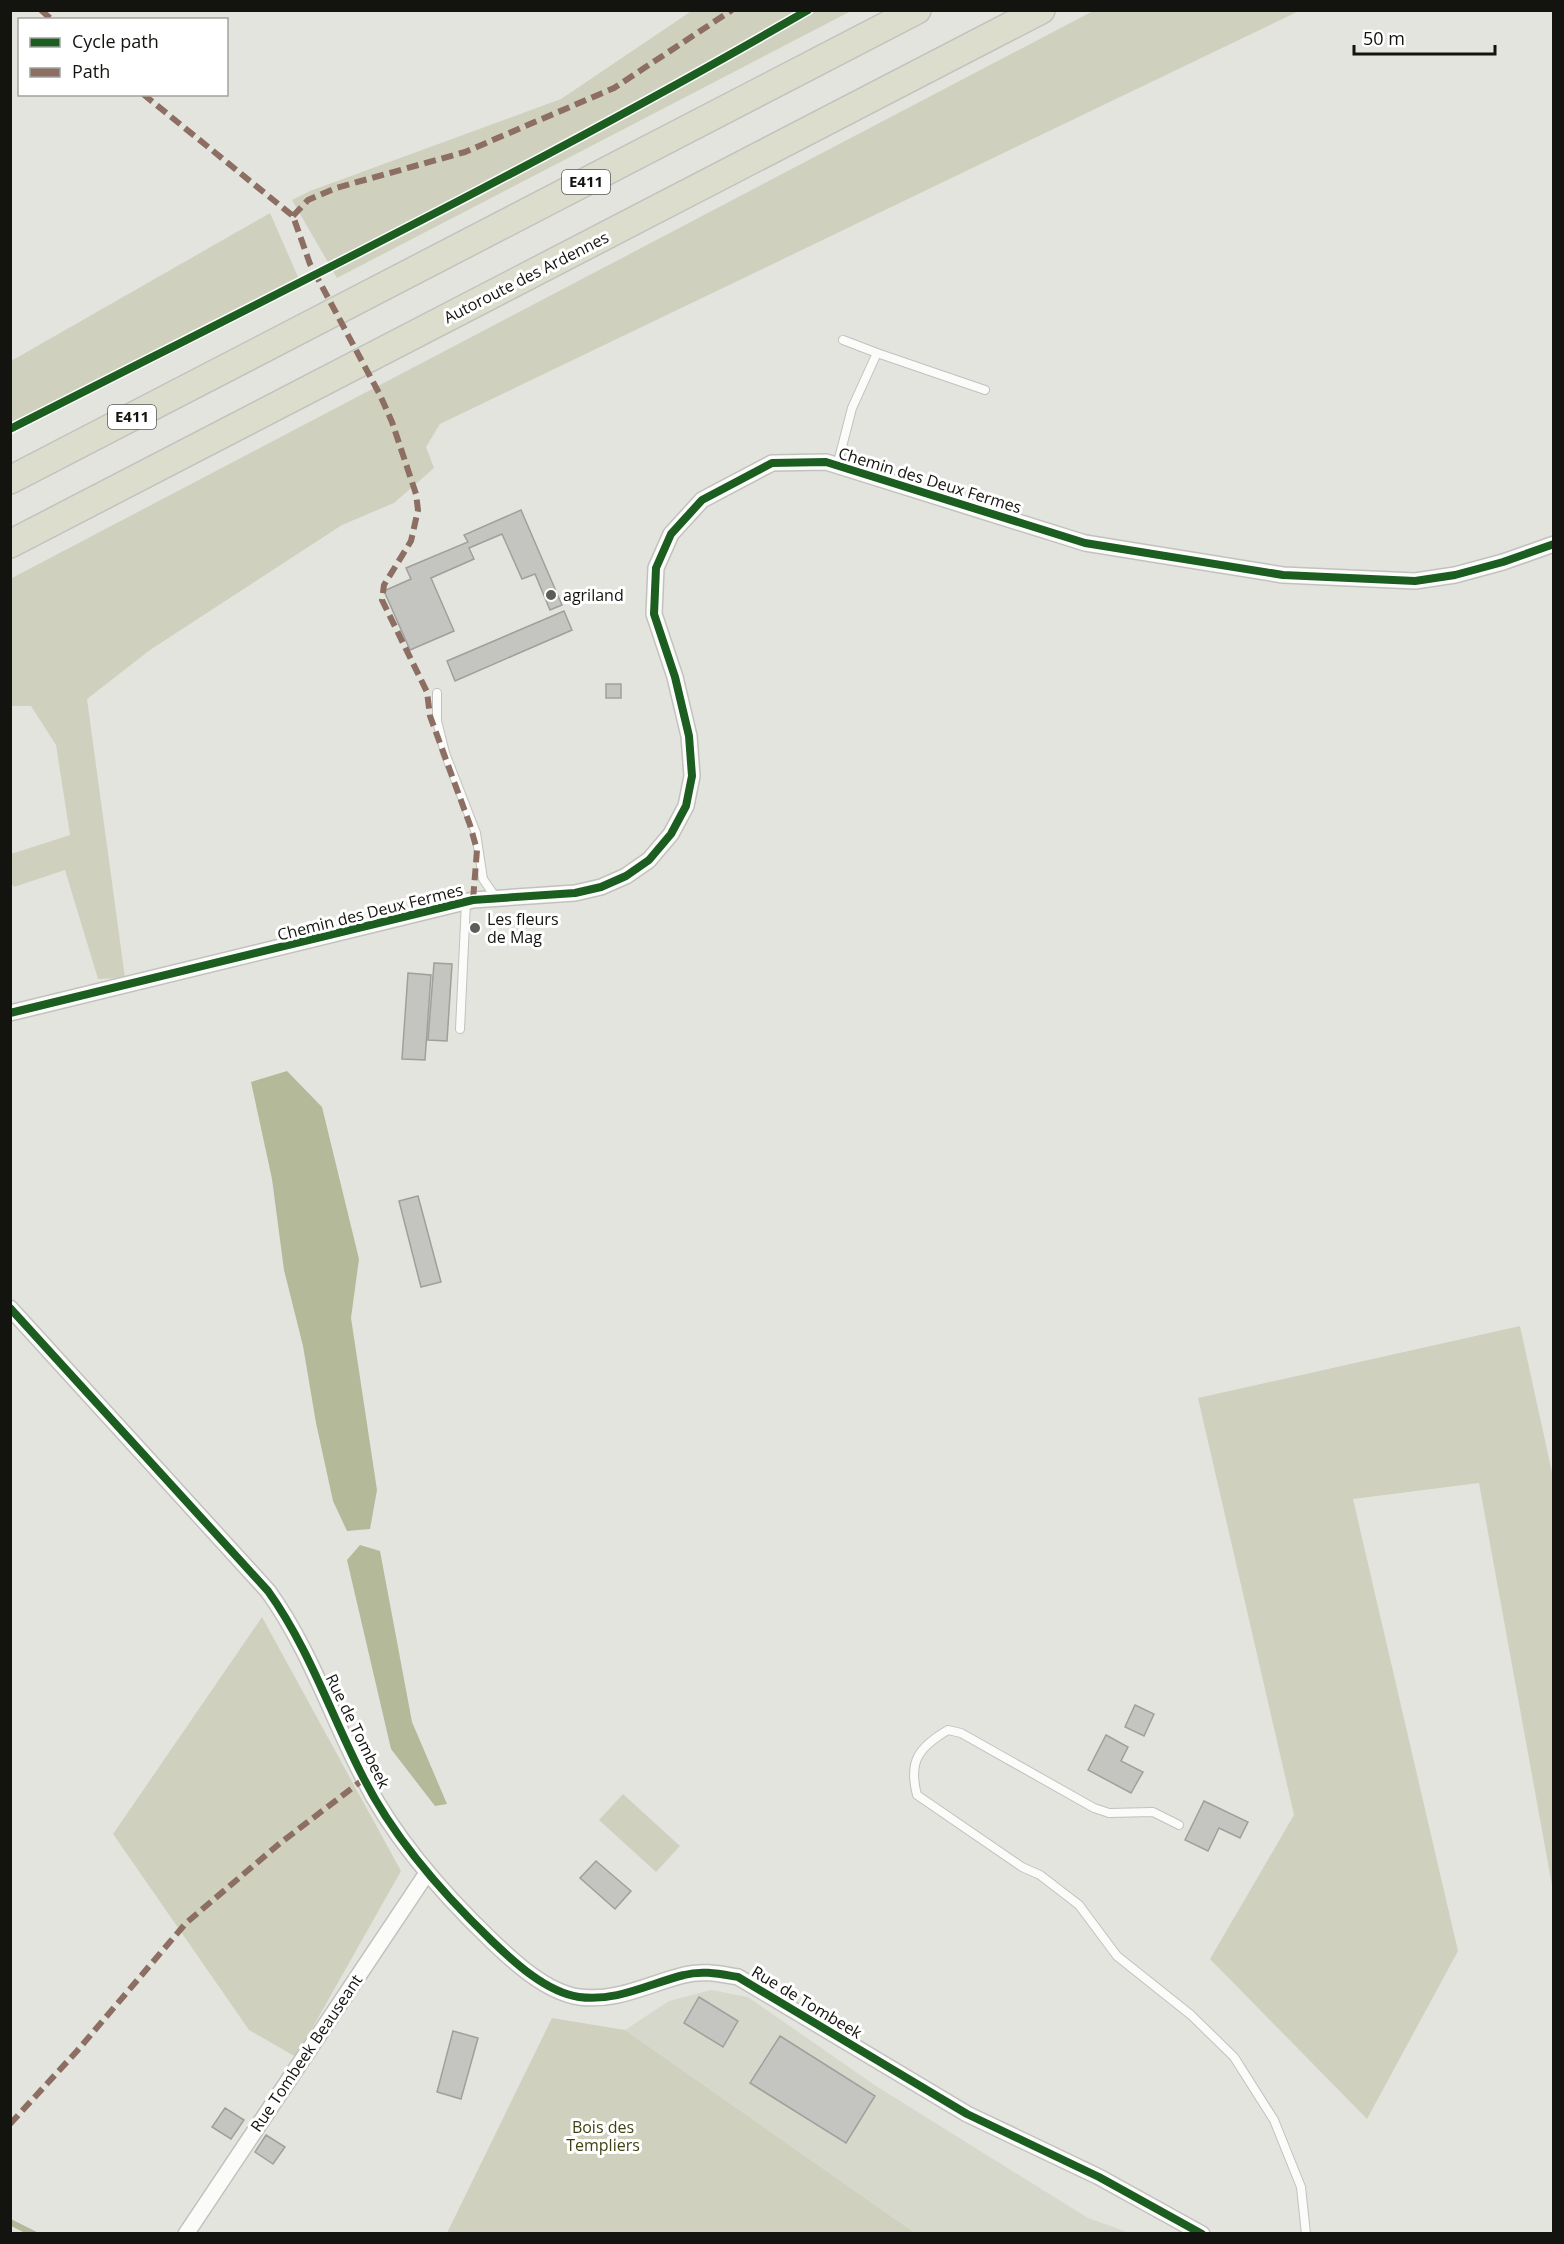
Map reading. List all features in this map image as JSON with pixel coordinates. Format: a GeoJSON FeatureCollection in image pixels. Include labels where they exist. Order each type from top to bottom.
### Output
{"type":"FeatureCollection","features":[{"type":"Feature","properties":{"kind":"highway","name":"E411"},"geometry":{"type":"LineString","coordinates":[[10,480],[917,10]]}},
{"type":"Feature","properties":{"kind":"highway","name":"Autoroute des Ardennes"},"geometry":{"type":"LineString","coordinates":[[10,544],[1041,10]]}},
{"type":"Feature","properties":{"kind":"street","name":"Chemin des Deux Fermes"},"geometry":{"type":"LineString","coordinates":[[10,1013],[466,902],[575,893],[601,887],[626,876],[649,860],[671,834],[686,806],[692,776],[689,736],[675,677],[654,614],[656,568],[671,534],[702,500],[772,463],[826,462],[1085,543],[1283,575],[1415,581],[1455,575],[1503,562],[1554,543]]}},
{"type":"Feature","properties":{"kind":"street","name":"Rue de Tombeek"},"geometry":{"type":"LineString","coordinates":[[10,1308],[268,1591],[301,1643],[364,1779],[401,1839],[468,1919],[504,1952],[545,1984],[577,1997],[608,1998],[640,1991],[686,1974],[711,1972],[738,1977],[967,2114],[1099,2177],[1202,2234]]}},
{"type":"Feature","properties":{"kind":"street","name":"Rue Tombeek Beauseant"},"geometry":{"type":"LineString","coordinates":[[186,2234],[427,1872]]}},
{"type":"Feature","properties":{"kind":"lane"},"geometry":{"type":"LineString","coordinates":[[843,340],[985,390]]}},
{"type":"Feature","properties":{"kind":"lane"},"geometry":{"type":"LineString","coordinates":[[837,466],[852,408],[877,353]]}},
{"type":"Feature","properties":{"kind":"lane"},"geometry":{"type":"LineString","coordinates":[[437,693],[437,721],[445,753],[476,833],[483,879],[496,898]]}},
{"type":"Feature","properties":{"kind":"lane"},"geometry":{"type":"LineString","coordinates":[[460,1029],[466,902]]}},
{"type":"Feature","properties":{"kind":"lane"},"geometry":{"type":"LineString","coordinates":[[1179,1825],[1153,1812],[1109,1813],[1094,1808],[961,1733],[948,1730],[934,1738],[917,1755],[913,1773],[917,1795],[1022,1868],[1040,1875],[1079,1905],[1117,1956],[1191,2015],[1234,2056],[1278,2129],[1301,2187],[1306,2234]]}},
{"type":"Feature","properties":{"kind":"shaded area"},"geometry":{"type":"Polygon","coordinates":[[[287,1071],[322,1107],[359,1259],[351,1318],[377,1490],[370,1529],[347,1531],[333,1501],[316,1423],[303,1346],[284,1270],[272,1179],[251,1082],[287,1071]]]}},
{"type":"Feature","properties":{"kind":"shaded area"},"geometry":{"type":"Polygon","coordinates":[[[360,1545],[380,1551],[412,1722],[447,1804],[435,1806],[391,1749],[347,1560],[360,1545]]]}},
{"type":"Feature","properties":{"kind":"shaded area"},"geometry":{"type":"Polygon","coordinates":[[[711,1990],[748,1997],[876,2086],[1088,2218],[1130,2233],[915,2233],[625,2030],[669,2001],[711,1990]]]}},
{"type":"Feature","properties":{"kind":"green space"},"geometry":{"type":"Polygon","coordinates":[[[693,10],[851,11],[337,278],[292,200],[310,191],[561,99],[693,10]]]}},
{"type":"Feature","properties":{"kind":"green space"},"geometry":{"type":"Polygon","coordinates":[[[1093,11],[1299,11],[440,424],[426,447],[434,468],[394,503],[342,525],[150,650],[87,699],[125,978],[98,979],[65,870],[14,887],[11,883],[11,854],[70,835],[56,745],[31,706],[11,706],[10,579],[1093,11]]]}},
{"type":"Feature","properties":{"kind":"green space"},"geometry":{"type":"Polygon","coordinates":[[[270,213],[302,286],[11,431],[11,361],[270,213]]]}},
{"type":"Feature","properties":{"kind":"green space"},"geometry":{"type":"Polygon","coordinates":[[[1520,1326],[1553,1477],[1553,1891],[1479,1483],[1353,1499],[1458,1951],[1367,2119],[1210,1959],[1294,1815],[1198,1398],[1520,1326]]]}},
{"type":"Feature","properties":{"kind":"green space"},"geometry":{"type":"Polygon","coordinates":[[[262,1617],[401,1871],[296,2057],[249,2030],[113,1834],[262,1617]]]}},
{"type":"Feature","properties":{"kind":"green space"},"geometry":{"type":"Polygon","coordinates":[[[623,1794],[680,1846],[656,1872],[599,1820],[623,1794]]]}},
{"type":"Feature","properties":{"kind":"green space","name":"Bois des Templiers"},"geometry":{"type":"Polygon","coordinates":[[[552,2018],[625,2030],[915,2233],[447,2233],[552,2018]]]}},
{"type":"Feature","properties":{"kind":"building"},"geometry":{"type":"Polygon","coordinates":[[[521,510],[562,605],[550,610],[535,574],[522,579],[502,534],[469,548],[474,559],[431,578],[454,631],[410,650],[384,591],[411,579],[406,568],[468,542],[464,535],[521,510]]]}},
{"type":"Feature","properties":{"kind":"building"},"geometry":{"type":"Polygon","coordinates":[[[564,611],[572,630],[455,681],[447,661],[564,611]]]}},
{"type":"Feature","properties":{"kind":"building"},"geometry":{"type":"Polygon","coordinates":[[[606,684],[621,684],[621,698],[606,698],[606,684]]]}},
{"type":"Feature","properties":{"kind":"building"},"geometry":{"type":"Polygon","coordinates":[[[434,963],[452,964],[447,1041],[428,1040],[434,963]]]}},
{"type":"Feature","properties":{"kind":"building"},"geometry":{"type":"Polygon","coordinates":[[[408,973],[431,975],[425,1060],[402,1059],[408,973]]]}},
{"type":"Feature","properties":{"kind":"building"},"geometry":{"type":"Polygon","coordinates":[[[418,1196],[441,1282],[421,1287],[399,1201],[418,1196]]]}},
{"type":"Feature","properties":{"kind":"building"},"geometry":{"type":"Polygon","coordinates":[[[1135,1705],[1154,1714],[1144,1736],[1125,1727],[1135,1705]]]}},
{"type":"Feature","properties":{"kind":"building"},"geometry":{"type":"Polygon","coordinates":[[[1106,1735],[1128,1747],[1121,1761],[1143,1772],[1131,1793],[1088,1770],[1106,1735]]]}},
{"type":"Feature","properties":{"kind":"building"},"geometry":{"type":"Polygon","coordinates":[[[1204,1801],[1248,1822],[1240,1838],[1219,1828],[1208,1851],[1185,1840],[1204,1801]]]}},
{"type":"Feature","properties":{"kind":"building"},"geometry":{"type":"Polygon","coordinates":[[[596,1861],[631,1891],[615,1909],[580,1878],[596,1861]]]}},
{"type":"Feature","properties":{"kind":"building"},"geometry":{"type":"Polygon","coordinates":[[[699,1997],[738,2021],[723,2047],[684,2023],[699,1997]]]}},
{"type":"Feature","properties":{"kind":"building"},"geometry":{"type":"Polygon","coordinates":[[[453,2031],[478,2038],[461,2099],[437,2092],[453,2031]]]}},
{"type":"Feature","properties":{"kind":"building"},"geometry":{"type":"Polygon","coordinates":[[[780,2036],[875,2096],[846,2143],[750,2083],[780,2036]]]}},
{"type":"Feature","properties":{"kind":"building"},"geometry":{"type":"Polygon","coordinates":[[[225,2108],[244,2120],[231,2139],[212,2127],[225,2108]]]}},
{"type":"Feature","properties":{"kind":"building"},"geometry":{"type":"Polygon","coordinates":[[[266,2135],[285,2147],[273,2164],[255,2152],[266,2135]]]}},
{"type":"Feature","properties":{"kind":"waterway"},"geometry":{"type":"LineString","coordinates":[[10,2222],[34,2234]]}},
{"type":"Feature","properties":{"kind":"marked path"},"geometry":{"type":"LineString","coordinates":[[41,10],[50,18]]}},
{"type":"Feature","properties":{"kind":"marked path"},"geometry":{"type":"LineString","coordinates":[[293,216],[308,200],[336,188],[465,152],[614,88],[732,10]]}},
{"type":"Feature","properties":{"kind":"marked path"},"geometry":{"type":"LineString","coordinates":[[145,96],[293,216],[310,264],[392,422],[416,494],[418,510],[411,541],[384,585],[382,600],[427,692],[430,716],[470,825],[477,850],[473,900]]}},
{"type":"Feature","properties":{"kind":"marked path"},"geometry":{"type":"LineString","coordinates":[[10,2124],[77,2051],[186,1923],[279,1844],[364,1779]]}},
{"type":"Feature","properties":{"kind":"cycle path"},"geometry":{"type":"LineString","coordinates":[[10,429],[512,173],[808,10]]}},
{"type":"Feature","properties":{"kind":"cycle path"},"geometry":{"type":"LineString","coordinates":[[10,1013],[473,900],[575,893],[601,887],[626,876],[649,860],[671,834],[686,806],[692,776],[689,736],[675,677],[654,614],[656,568],[671,534],[702,500],[772,463],[826,462],[1085,543],[1283,575],[1415,581],[1455,575],[1503,562],[1554,544]]}},
{"type":"Feature","properties":{"kind":"cycle path"},"geometry":{"type":"LineString","coordinates":[[10,1308],[268,1591],[296,1635],[351,1754],[389,1822],[437,1884],[473,1923],[520,1967],[555,1989],[579,1997],[593,1998],[619,1995],[691,1974],[711,1973],[738,1977],[967,2114],[1099,2177],[1202,2234]]}},
{"type":"Feature","properties":{"kind":"place","name":"agriland"},"geometry":{"type":"Point","coordinates":[551,595]}},
{"type":"Feature","properties":{"kind":"place","name":"Les fleurs de Mag"},"geometry":{"type":"Point","coordinates":[475,928]}}]}
